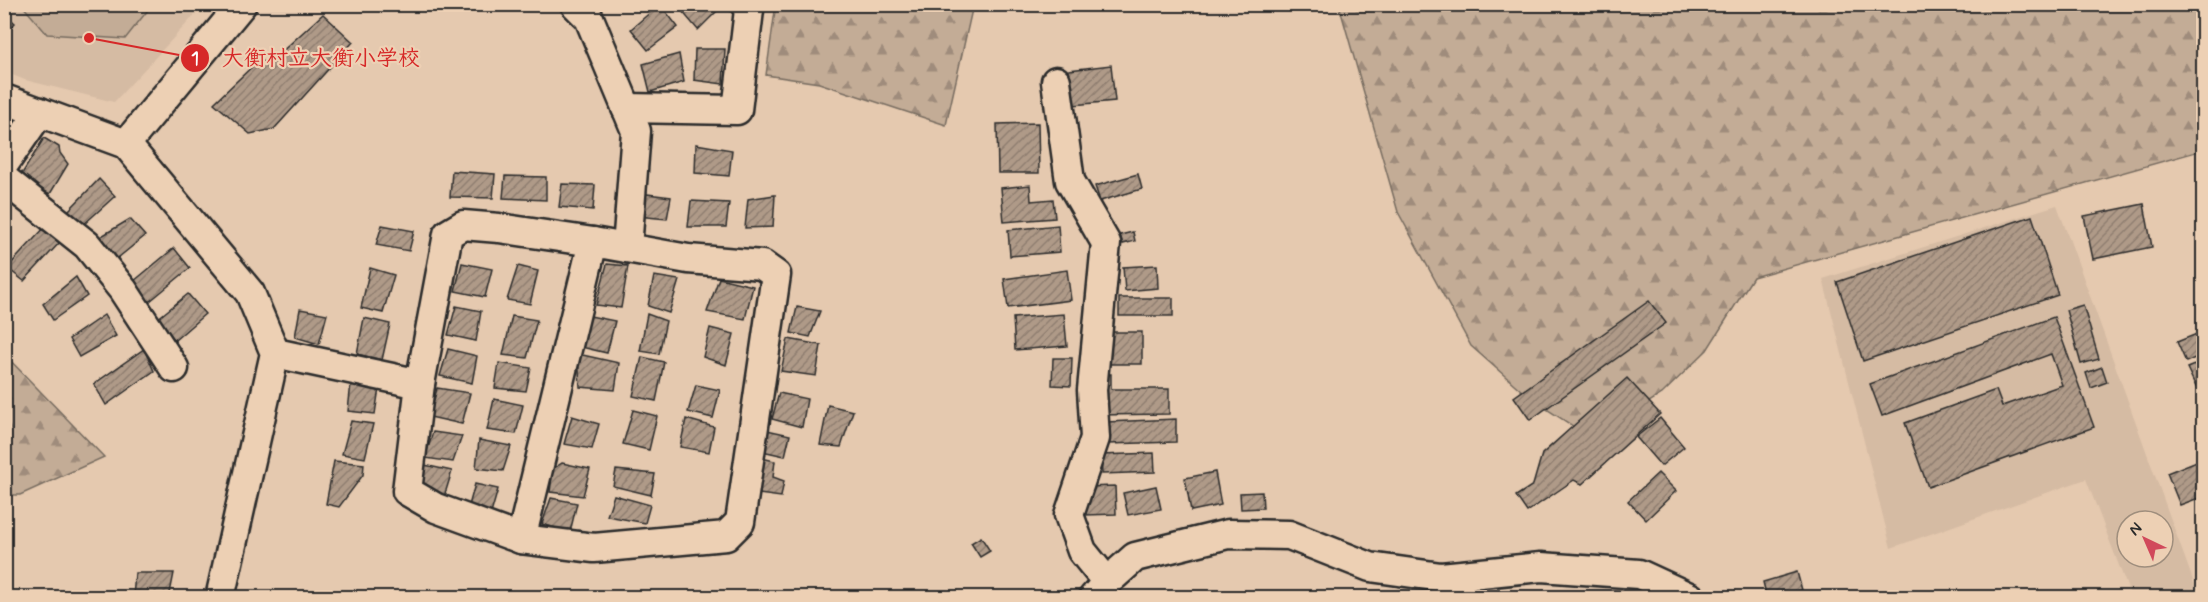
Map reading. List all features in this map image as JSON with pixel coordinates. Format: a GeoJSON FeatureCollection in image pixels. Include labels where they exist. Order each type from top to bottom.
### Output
{"type":"FeatureCollection","features":[{"type":"Feature","properties":{"kind":"street"},"geometry":{"type":"LineString","coordinates":[[126,144],[242,4]]}},
{"type":"Feature","properties":{"kind":"street"},"geometry":{"type":"LineString","coordinates":[[576,4],[589,18],[636,131],[627,248]]}},
{"type":"Feature","properties":{"kind":"street"},"geometry":{"type":"LineString","coordinates":[[626,108],[737,110],[749,10],[746,4]]}},
{"type":"Feature","properties":{"kind":"street"},"geometry":{"type":"LineString","coordinates":[[1056,81],[1070,181],[1106,243],[1092,390],[1095,438],[1070,515],[1082,551],[1100,590],[1135,557],[1228,534],[1289,536],[1370,567],[1441,577],[1541,567],[1639,574],[1691,597]]}},
{"type":"Feature","properties":{"kind":"street"},"geometry":{"type":"LineString","coordinates":[[4,99],[126,144],[250,293],[275,353],[220,597]]}},
{"type":"Feature","properties":{"kind":"street"},"geometry":{"type":"LineString","coordinates":[[4,164],[40,112]]}},
{"type":"Feature","properties":{"kind":"street"},"geometry":{"type":"LineString","coordinates":[[4,179],[87,245],[123,290],[174,368]]}},
{"type":"Feature","properties":{"kind":"street"},"geometry":{"type":"LineString","coordinates":[[463,225],[593,243],[688,260],[762,265],[776,275],[740,522],[726,536],[594,548],[521,538],[436,508],[407,491],[420,384],[448,234],[463,225]]}},
{"type":"Feature","properties":{"kind":"street"},"geometry":{"type":"LineString","coordinates":[[521,538],[593,243]]}},
{"type":"Feature","properties":{"kind":"street"},"geometry":{"type":"LineString","coordinates":[[275,353],[420,384]]}},
{"type":"Feature","properties":{"kind":"shaded area"},"geometry":{"type":"Polygon","coordinates":[[[4,5],[204,5],[114,102],[25,80],[5,72],[4,5]]]}},
{"type":"Feature","properties":{"kind":"shaded area"},"geometry":{"type":"Polygon","coordinates":[[[2057,205],[2167,509],[2115,509],[2115,555],[2086,479],[1891,548],[1823,279],[2057,205]]]}},
{"type":"Feature","properties":{"kind":"shaded area"},"geometry":{"type":"Polygon","coordinates":[[[2175,531],[2199,597],[2131,597],[2120,569],[2175,569],[2175,531]]]}},
{"type":"Feature","properties":{"kind":"green space"},"geometry":{"type":"Polygon","coordinates":[[[776,4],[973,5],[946,125],[819,83],[766,75],[776,4]]]}},
{"type":"Feature","properties":{"kind":"green space"},"geometry":{"type":"Polygon","coordinates":[[[22,5],[152,5],[125,39],[47,34],[22,5]]]}},
{"type":"Feature","properties":{"kind":"green space"},"geometry":{"type":"Polygon","coordinates":[[[1339,5],[2203,5],[2203,150],[1753,277],[1707,350],[1662,394],[1617,422],[1585,434],[1531,399],[1471,346],[1398,212],[1339,5]]]}},
{"type":"Feature","properties":{"kind":"green space"},"geometry":{"type":"Polygon","coordinates":[[[4,355],[104,457],[20,495],[5,495],[4,355]]]}},
{"type":"Feature","properties":{"kind":"building"},"geometry":{"type":"Polygon","coordinates":[[[660,4],[678,27],[648,50],[631,29],[660,4]]]}},
{"type":"Feature","properties":{"kind":"building"},"geometry":{"type":"Polygon","coordinates":[[[685,4],[724,4],[698,30],[681,10],[685,4]]]}},
{"type":"Feature","properties":{"kind":"building"},"geometry":{"type":"Polygon","coordinates":[[[4,13],[15,23],[4,34],[4,13]]]}},
{"type":"Feature","properties":{"kind":"building"},"geometry":{"type":"Polygon","coordinates":[[[323,14],[353,42],[274,129],[250,134],[214,103],[260,59],[267,65],[323,14]]]}},
{"type":"Feature","properties":{"kind":"building"},"geometry":{"type":"Polygon","coordinates":[[[695,49],[725,49],[723,84],[694,80],[695,49]]]}},
{"type":"Feature","properties":{"kind":"building"},"geometry":{"type":"Polygon","coordinates":[[[679,54],[684,82],[650,92],[643,64],[679,54]]]}},
{"type":"Feature","properties":{"kind":"building"},"geometry":{"type":"Polygon","coordinates":[[[1111,65],[1115,101],[1073,105],[1069,70],[1111,65]]]}},
{"type":"Feature","properties":{"kind":"building"},"geometry":{"type":"Polygon","coordinates":[[[1038,123],[1039,173],[998,173],[997,124],[1038,123]]]}},
{"type":"Feature","properties":{"kind":"building"},"geometry":{"type":"Polygon","coordinates":[[[44,138],[59,147],[60,153],[68,164],[50,194],[20,177],[44,138]]]}},
{"type":"Feature","properties":{"kind":"building"},"geometry":{"type":"Polygon","coordinates":[[[696,144],[732,150],[729,176],[695,173],[696,144]]]}},
{"type":"Feature","properties":{"kind":"building"},"geometry":{"type":"Polygon","coordinates":[[[452,171],[495,174],[493,198],[450,197],[452,171]]]}},
{"type":"Feature","properties":{"kind":"building"},"geometry":{"type":"Polygon","coordinates":[[[1138,174],[1142,189],[1100,201],[1095,186],[1138,174]]]}},
{"type":"Feature","properties":{"kind":"building"},"geometry":{"type":"Polygon","coordinates":[[[505,176],[546,177],[546,200],[503,198],[505,176]]]}},
{"type":"Feature","properties":{"kind":"building"},"geometry":{"type":"Polygon","coordinates":[[[99,179],[115,196],[82,226],[68,211],[99,179]]]}},
{"type":"Feature","properties":{"kind":"building"},"geometry":{"type":"Polygon","coordinates":[[[562,184],[595,185],[593,210],[559,207],[562,184]]]}},
{"type":"Feature","properties":{"kind":"building"},"geometry":{"type":"Polygon","coordinates":[[[1030,185],[1031,201],[1053,199],[1055,218],[1004,222],[1001,188],[1030,185]]]}},
{"type":"Feature","properties":{"kind":"building"},"geometry":{"type":"Polygon","coordinates":[[[639,193],[671,197],[667,219],[637,216],[639,193]]]}},
{"type":"Feature","properties":{"kind":"building"},"geometry":{"type":"Polygon","coordinates":[[[775,195],[773,227],[745,228],[748,199],[775,195]]]}},
{"type":"Feature","properties":{"kind":"building"},"geometry":{"type":"Polygon","coordinates":[[[691,201],[729,203],[726,227],[688,227],[691,201]]]}},
{"type":"Feature","properties":{"kind":"building"},"geometry":{"type":"Polygon","coordinates":[[[2144,204],[2152,247],[2093,259],[2084,216],[2144,204]]]}},
{"type":"Feature","properties":{"kind":"building"},"geometry":{"type":"Polygon","coordinates":[[[2032,216],[2058,295],[1863,361],[1837,282],[2032,216]]]}},
{"type":"Feature","properties":{"kind":"building"},"geometry":{"type":"Polygon","coordinates":[[[130,219],[145,236],[114,261],[95,240],[130,219]]]}},
{"type":"Feature","properties":{"kind":"building"},"geometry":{"type":"Polygon","coordinates":[[[47,225],[62,240],[24,281],[7,268],[47,225]]]}},
{"type":"Feature","properties":{"kind":"building"},"geometry":{"type":"Polygon","coordinates":[[[382,225],[414,231],[409,251],[376,245],[382,225]]]}},
{"type":"Feature","properties":{"kind":"building"},"geometry":{"type":"Polygon","coordinates":[[[1058,225],[1060,252],[1010,256],[1008,230],[1058,225]]]}},
{"type":"Feature","properties":{"kind":"building"},"geometry":{"type":"Polygon","coordinates":[[[1133,232],[1135,241],[1123,244],[1120,235],[1133,232]]]}},
{"type":"Feature","properties":{"kind":"building"},"geometry":{"type":"Polygon","coordinates":[[[174,248],[190,268],[144,306],[128,286],[174,248]]]}},
{"type":"Feature","properties":{"kind":"building"},"geometry":{"type":"Polygon","coordinates":[[[462,263],[492,269],[485,297],[455,291],[462,263]]]}},
{"type":"Feature","properties":{"kind":"building"},"geometry":{"type":"Polygon","coordinates":[[[607,264],[628,266],[621,308],[596,305],[607,264]]]}},
{"type":"Feature","properties":{"kind":"building"},"geometry":{"type":"Polygon","coordinates":[[[1157,265],[1158,288],[1125,291],[1123,267],[1157,265]]]}},
{"type":"Feature","properties":{"kind":"building"},"geometry":{"type":"Polygon","coordinates":[[[518,266],[538,271],[530,304],[507,300],[518,266]]]}},
{"type":"Feature","properties":{"kind":"building"},"geometry":{"type":"Polygon","coordinates":[[[370,268],[394,275],[383,313],[361,308],[370,268]]]}},
{"type":"Feature","properties":{"kind":"building"},"geometry":{"type":"Polygon","coordinates":[[[1067,270],[1071,300],[1008,308],[1004,279],[1067,270]]]}},
{"type":"Feature","properties":{"kind":"building"},"geometry":{"type":"Polygon","coordinates":[[[654,276],[679,280],[669,313],[648,306],[654,276]]]}},
{"type":"Feature","properties":{"kind":"building"},"geometry":{"type":"Polygon","coordinates":[[[76,277],[87,296],[53,320],[43,304],[76,277]]]}},
{"type":"Feature","properties":{"kind":"building"},"geometry":{"type":"Polygon","coordinates":[[[719,278],[753,286],[745,319],[707,312],[719,278]]]}},
{"type":"Feature","properties":{"kind":"building"},"geometry":{"type":"Polygon","coordinates":[[[188,294],[205,314],[175,340],[157,319],[188,294]]]}},
{"type":"Feature","properties":{"kind":"building"},"geometry":{"type":"Polygon","coordinates":[[[1119,298],[1173,298],[1173,316],[1119,316],[1119,298]]]}},
{"type":"Feature","properties":{"kind":"building"},"geometry":{"type":"Polygon","coordinates":[[[1649,301],[1666,323],[1530,420],[1514,397],[1649,301]]]}},
{"type":"Feature","properties":{"kind":"building"},"geometry":{"type":"Polygon","coordinates":[[[2083,305],[2099,359],[2081,364],[2066,310],[2083,305]]]}},
{"type":"Feature","properties":{"kind":"building"},"geometry":{"type":"Polygon","coordinates":[[[456,306],[481,311],[476,341],[448,335],[456,306]]]}},
{"type":"Feature","properties":{"kind":"building"},"geometry":{"type":"Polygon","coordinates":[[[797,307],[820,311],[810,337],[791,333],[797,307]]]}},
{"type":"Feature","properties":{"kind":"building"},"geometry":{"type":"Polygon","coordinates":[[[300,309],[327,314],[319,344],[295,337],[300,309]]]}},
{"type":"Feature","properties":{"kind":"building"},"geometry":{"type":"Polygon","coordinates":[[[647,314],[666,321],[659,354],[640,351],[647,314]]]}},
{"type":"Feature","properties":{"kind":"building"},"geometry":{"type":"Polygon","coordinates":[[[1064,314],[1067,346],[1015,350],[1013,318],[1064,314]]]}},
{"type":"Feature","properties":{"kind":"building"},"geometry":{"type":"Polygon","coordinates":[[[104,315],[116,336],[79,357],[69,339],[104,315]]]}},
{"type":"Feature","properties":{"kind":"building"},"geometry":{"type":"Polygon","coordinates":[[[512,316],[537,320],[527,358],[503,355],[512,316]]]}},
{"type":"Feature","properties":{"kind":"building"},"geometry":{"type":"Polygon","coordinates":[[[590,316],[615,321],[607,353],[581,347],[590,316]]]}},
{"type":"Feature","properties":{"kind":"building"},"geometry":{"type":"Polygon","coordinates":[[[2054,317],[2094,427],[1928,487],[1905,423],[1996,390],[2002,406],[2062,385],[2051,354],[1882,416],[1870,384],[2054,317]]]}},
{"type":"Feature","properties":{"kind":"building"},"geometry":{"type":"Polygon","coordinates":[[[364,318],[390,324],[382,360],[357,354],[364,318]]]}},
{"type":"Feature","properties":{"kind":"building"},"geometry":{"type":"Polygon","coordinates":[[[710,328],[734,334],[726,365],[703,357],[710,328]]]}},
{"type":"Feature","properties":{"kind":"building"},"geometry":{"type":"Polygon","coordinates":[[[2204,331],[2204,354],[2186,362],[2177,342],[2204,331]]]}},
{"type":"Feature","properties":{"kind":"building"},"geometry":{"type":"Polygon","coordinates":[[[1102,332],[1142,332],[1142,364],[1102,364],[1102,332]]]}},
{"type":"Feature","properties":{"kind":"building"},"geometry":{"type":"Polygon","coordinates":[[[788,339],[821,345],[816,376],[781,371],[788,339]]]}},
{"type":"Feature","properties":{"kind":"building"},"geometry":{"type":"Polygon","coordinates":[[[144,349],[154,371],[106,405],[94,384],[144,349]]]}},
{"type":"Feature","properties":{"kind":"building"},"geometry":{"type":"Polygon","coordinates":[[[448,349],[477,356],[472,383],[440,376],[448,349]]]}},
{"type":"Feature","properties":{"kind":"building"},"geometry":{"type":"Polygon","coordinates":[[[578,354],[619,363],[615,390],[580,387],[578,354]]]}},
{"type":"Feature","properties":{"kind":"building"},"geometry":{"type":"Polygon","coordinates":[[[642,357],[664,362],[656,401],[633,396],[642,357]]]}},
{"type":"Feature","properties":{"kind":"building"},"geometry":{"type":"Polygon","coordinates":[[[1053,358],[1072,358],[1071,386],[1052,385],[1053,358]]]}},
{"type":"Feature","properties":{"kind":"building"},"geometry":{"type":"Polygon","coordinates":[[[2204,361],[2204,386],[2197,389],[2187,368],[2204,361]]]}},
{"type":"Feature","properties":{"kind":"building"},"geometry":{"type":"Polygon","coordinates":[[[499,363],[531,368],[526,391],[495,388],[499,363]]]}},
{"type":"Feature","properties":{"kind":"building"},"geometry":{"type":"Polygon","coordinates":[[[2102,367],[2107,382],[2091,388],[2086,373],[2102,367]]]}},
{"type":"Feature","properties":{"kind":"building"},"geometry":{"type":"Polygon","coordinates":[[[1096,374],[1111,374],[1111,389],[1169,389],[1169,414],[1096,415],[1096,374]]]}},
{"type":"Feature","properties":{"kind":"building"},"geometry":{"type":"Polygon","coordinates":[[[1627,378],[1660,414],[1582,484],[1574,480],[1527,512],[1516,496],[1533,485],[1542,454],[1627,378]]]}},
{"type":"Feature","properties":{"kind":"building"},"geometry":{"type":"Polygon","coordinates":[[[351,383],[379,388],[375,414],[348,411],[351,383]]]}},
{"type":"Feature","properties":{"kind":"building"},"geometry":{"type":"Polygon","coordinates":[[[696,385],[720,390],[713,418],[688,412],[696,385]]]}},
{"type":"Feature","properties":{"kind":"building"},"geometry":{"type":"Polygon","coordinates":[[[437,388],[470,393],[462,424],[430,417],[437,388]]]}},
{"type":"Feature","properties":{"kind":"building"},"geometry":{"type":"Polygon","coordinates":[[[779,393],[807,399],[802,427],[772,419],[779,393]]]}},
{"type":"Feature","properties":{"kind":"building"},"geometry":{"type":"Polygon","coordinates":[[[494,399],[523,405],[516,434],[487,430],[494,399]]]}},
{"type":"Feature","properties":{"kind":"building"},"geometry":{"type":"Polygon","coordinates":[[[828,405],[853,411],[841,447],[820,445],[828,405]]]}},
{"type":"Feature","properties":{"kind":"building"},"geometry":{"type":"Polygon","coordinates":[[[633,410],[657,416],[649,450],[623,444],[633,410]]]}},
{"type":"Feature","properties":{"kind":"building"},"geometry":{"type":"Polygon","coordinates":[[[572,416],[599,424],[592,449],[564,444],[572,416]]]}},
{"type":"Feature","properties":{"kind":"building"},"geometry":{"type":"Polygon","coordinates":[[[1660,418],[1684,447],[1661,466],[1636,437],[1660,418]]]}},
{"type":"Feature","properties":{"kind":"building"},"geometry":{"type":"Polygon","coordinates":[[[686,419],[714,427],[709,452],[680,447],[686,419]]]}},
{"type":"Feature","properties":{"kind":"building"},"geometry":{"type":"Polygon","coordinates":[[[1176,419],[1176,442],[1107,444],[1106,422],[1176,419]]]}},
{"type":"Feature","properties":{"kind":"building"},"geometry":{"type":"Polygon","coordinates":[[[351,421],[373,424],[365,458],[342,454],[351,421]]]}},
{"type":"Feature","properties":{"kind":"building"},"geometry":{"type":"Polygon","coordinates":[[[767,430],[790,435],[785,456],[762,451],[767,430]]]}},
{"type":"Feature","properties":{"kind":"building"},"geometry":{"type":"Polygon","coordinates":[[[433,432],[462,436],[453,462],[425,458],[433,432]]]}},
{"type":"Feature","properties":{"kind":"building"},"geometry":{"type":"Polygon","coordinates":[[[479,440],[511,446],[503,471],[476,468],[479,440]]]}},
{"type":"Feature","properties":{"kind":"building"},"geometry":{"type":"Polygon","coordinates":[[[1154,453],[1155,472],[1102,474],[1101,455],[1154,453]]]}},
{"type":"Feature","properties":{"kind":"building"},"geometry":{"type":"Polygon","coordinates":[[[757,457],[775,461],[773,477],[784,481],[781,497],[752,493],[757,457]]]}},
{"type":"Feature","properties":{"kind":"building"},"geometry":{"type":"Polygon","coordinates":[[[2204,458],[2204,496],[2180,505],[2167,473],[2204,458]]]}},
{"type":"Feature","properties":{"kind":"building"},"geometry":{"type":"Polygon","coordinates":[[[334,461],[364,464],[363,475],[339,507],[326,504],[334,461]]]}},
{"type":"Feature","properties":{"kind":"building"},"geometry":{"type":"Polygon","coordinates":[[[562,463],[590,469],[583,496],[550,492],[553,469],[562,463]]]}},
{"type":"Feature","properties":{"kind":"building"},"geometry":{"type":"Polygon","coordinates":[[[420,464],[452,471],[444,497],[415,487],[420,464]]]}},
{"type":"Feature","properties":{"kind":"building"},"geometry":{"type":"Polygon","coordinates":[[[616,470],[655,474],[651,495],[613,486],[616,470]]]}},
{"type":"Feature","properties":{"kind":"building"},"geometry":{"type":"Polygon","coordinates":[[[1215,472],[1221,505],[1191,511],[1185,478],[1215,472]]]}},
{"type":"Feature","properties":{"kind":"building"},"geometry":{"type":"Polygon","coordinates":[[[1658,473],[1676,491],[1646,520],[1628,501],[1658,473]]]}},
{"type":"Feature","properties":{"kind":"building"},"geometry":{"type":"Polygon","coordinates":[[[475,484],[498,489],[490,517],[467,513],[475,484]]]}},
{"type":"Feature","properties":{"kind":"building"},"geometry":{"type":"Polygon","coordinates":[[[1115,486],[1116,514],[1085,515],[1084,487],[1115,486]]]}},
{"type":"Feature","properties":{"kind":"building"},"geometry":{"type":"Polygon","coordinates":[[[1156,486],[1161,509],[1128,515],[1123,493],[1156,486]]]}},
{"type":"Feature","properties":{"kind":"building"},"geometry":{"type":"Polygon","coordinates":[[[1262,492],[1263,508],[1241,509],[1240,493],[1262,492]]]}},
{"type":"Feature","properties":{"kind":"building"},"geometry":{"type":"Polygon","coordinates":[[[614,495],[650,505],[645,523],[607,516],[614,495]]]}},
{"type":"Feature","properties":{"kind":"building"},"geometry":{"type":"Polygon","coordinates":[[[551,498],[577,503],[570,532],[542,524],[551,498]]]}},
{"type":"Feature","properties":{"kind":"building"},"geometry":{"type":"Polygon","coordinates":[[[981,537],[990,551],[980,557],[971,543],[981,537]]]}},
{"type":"Feature","properties":{"kind":"building"},"geometry":{"type":"Polygon","coordinates":[[[1797,572],[1802,590],[1778,598],[1767,598],[1763,582],[1797,572]]]}},
{"type":"Feature","properties":{"kind":"building"},"geometry":{"type":"Polygon","coordinates":[[[135,573],[174,573],[169,598],[133,598],[135,573]]]}},
{"type":"Feature","properties":{"kind":"place","name":"大衡村立大衡小学校"},"geometry":{"type":"Point","coordinates":[89,38]}}]}
